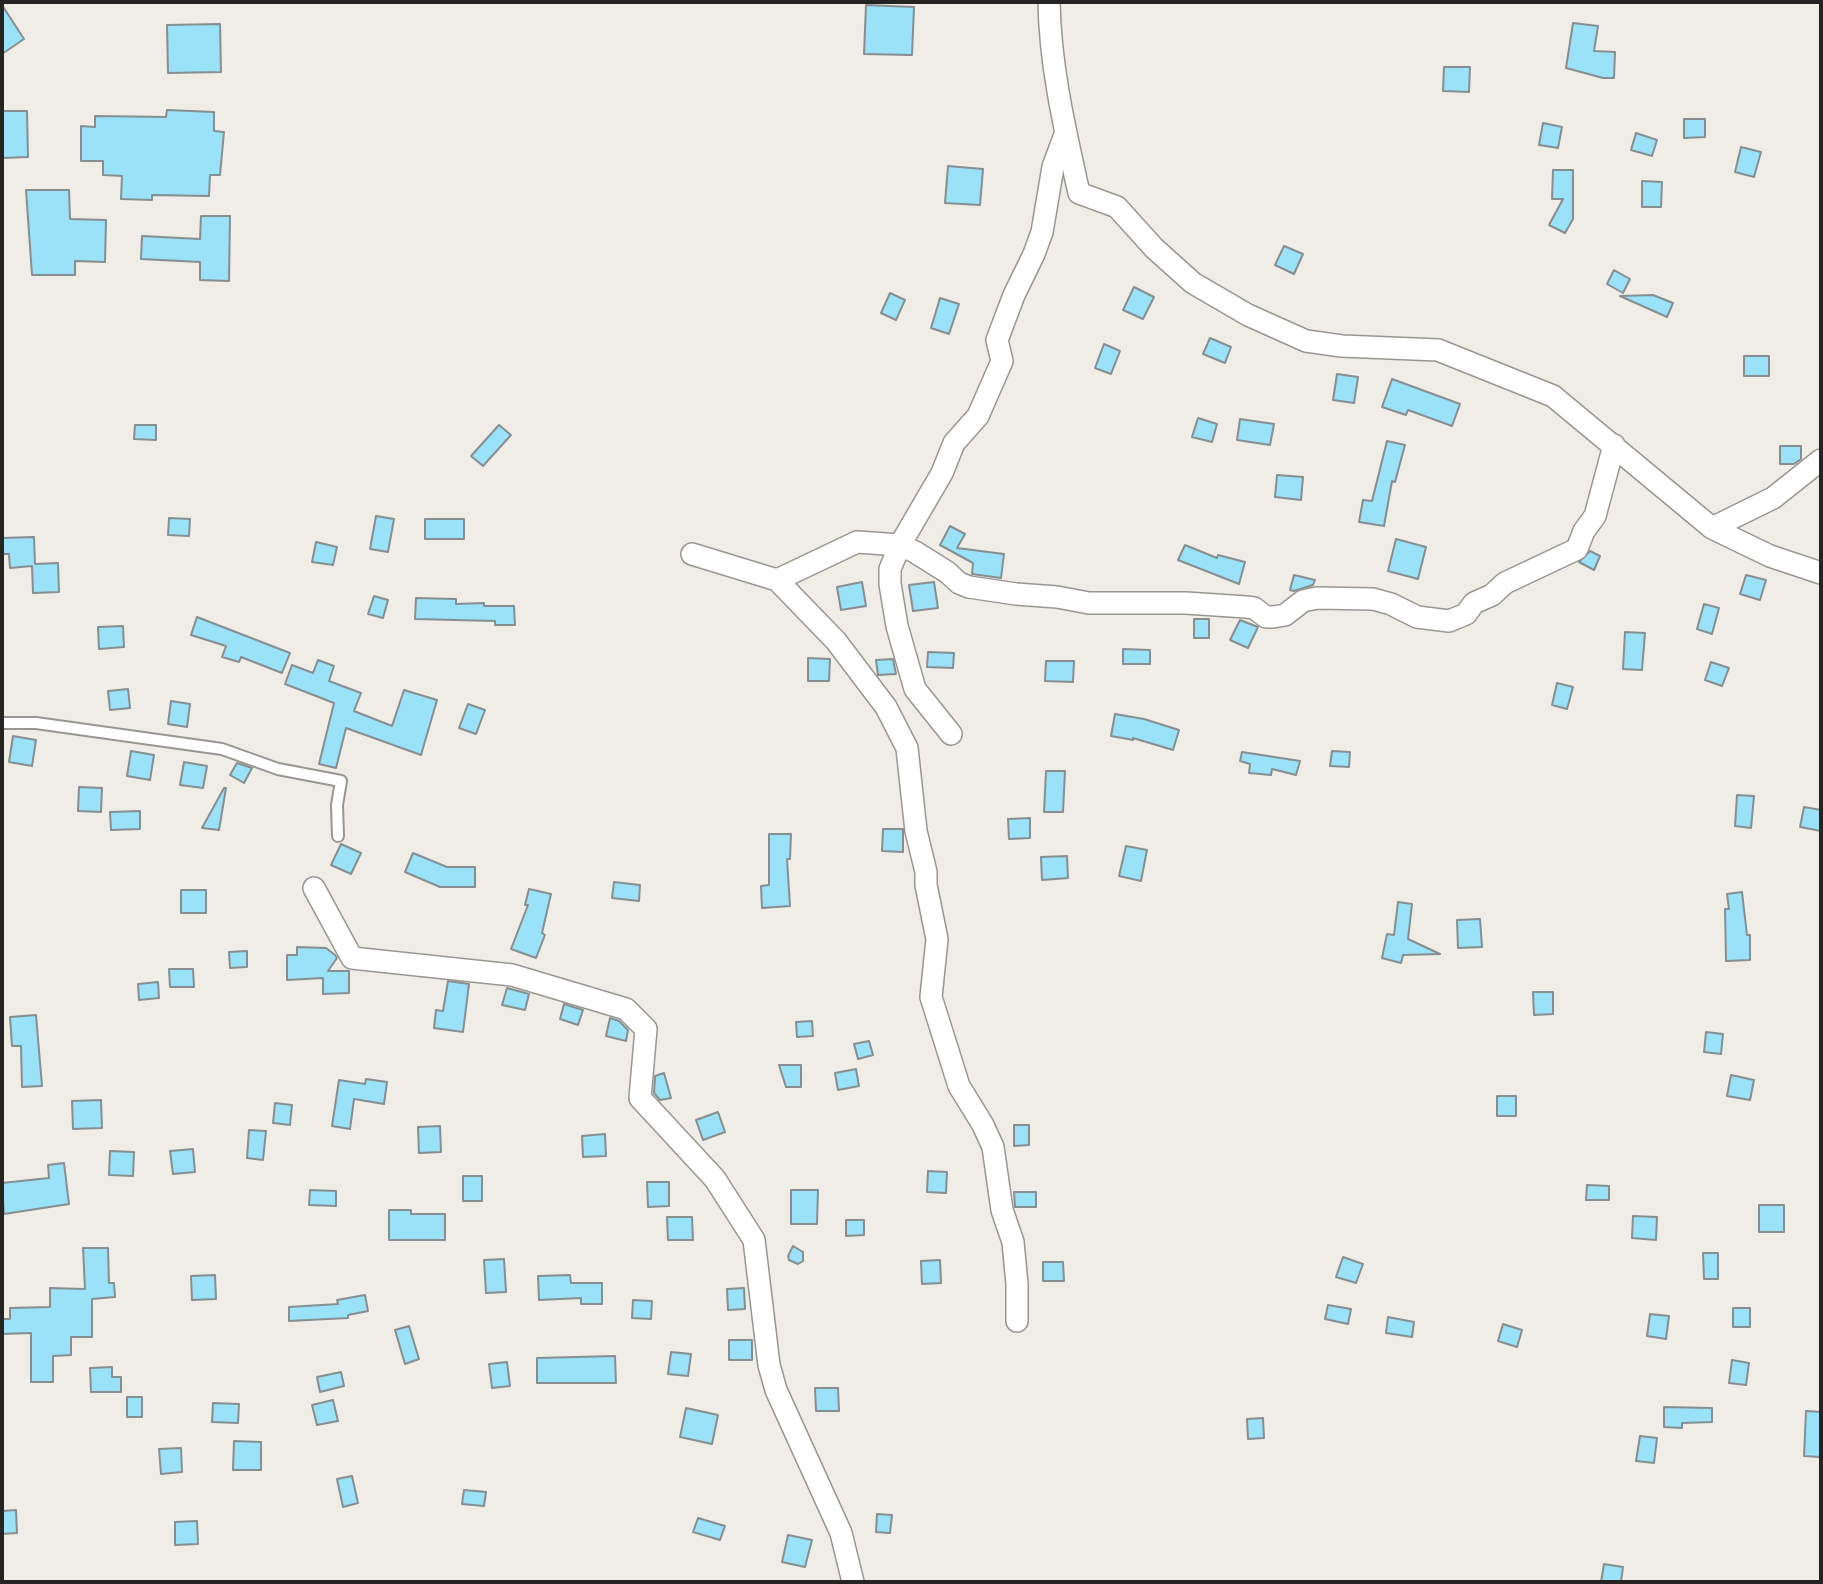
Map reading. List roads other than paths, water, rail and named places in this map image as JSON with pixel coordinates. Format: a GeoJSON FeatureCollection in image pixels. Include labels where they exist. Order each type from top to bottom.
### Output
{"type":"FeatureCollection","features":[{"type":"Feature","properties":{"kind":"street"},"geometry":{"type":"LineString","coordinates":[[1049,2],[1050,27],[1066,132],[1079,193]]}},
{"type":"Feature","properties":{"kind":"street"},"geometry":{"type":"LineString","coordinates":[[951,734],[915,690],[897,626],[890,569],[900,545],[942,473],[954,443],[978,416],[1002,360],[998,340],[1014,295],[1042,232],[1053,166],[1066,132]]}},
{"type":"Feature","properties":{"kind":"street"},"geometry":{"type":"LineString","coordinates":[[1053,166],[1079,193],[1117,207],[1154,248],[1193,283],[1248,315],[1306,341],[1342,346],[1438,350],[1553,396],[1712,527],[1770,556],[1821,573]]}},
{"type":"Feature","properties":{"kind":"street"},"geometry":{"type":"LineString","coordinates":[[778,580],[857,542],[900,545],[947,572],[959,583],[1016,594],[1057,597],[1088,603],[1186,603],[1246,607],[1254,608],[1266,617],[1285,615],[1303,601],[1317,598],[1373,599],[1391,604],[1417,617],[1450,621],[1466,614],[1474,603],[1492,595],[1505,583],[1577,549],[1584,531],[1595,516],[1614,444]]}},
{"type":"Feature","properties":{"kind":"street"},"geometry":{"type":"LineString","coordinates":[[1712,527],[1773,498],[1821,460]]}},
{"type":"Feature","properties":{"kind":"street"},"geometry":{"type":"LineString","coordinates":[[692,554],[778,580],[836,641],[886,707],[907,748],[916,831],[937,939],[931,997],[959,1086],[993,1147],[1002,1210],[1013,1242],[1017,1321]]}},
{"type":"Feature","properties":{"kind":"street"},"geometry":{"type":"LineString","coordinates":[[314,888],[352,958],[512,975],[626,1009],[646,1029],[640,1098],[715,1179],[754,1240],[769,1365],[776,1390],[841,1533],[853,1582]]}},
{"type":"Feature","properties":{"kind":"lane"},"geometry":{"type":"LineString","coordinates":[[2,723],[36,723],[222,749],[278,769],[341,781],[337,805],[338,836]]}}]}
